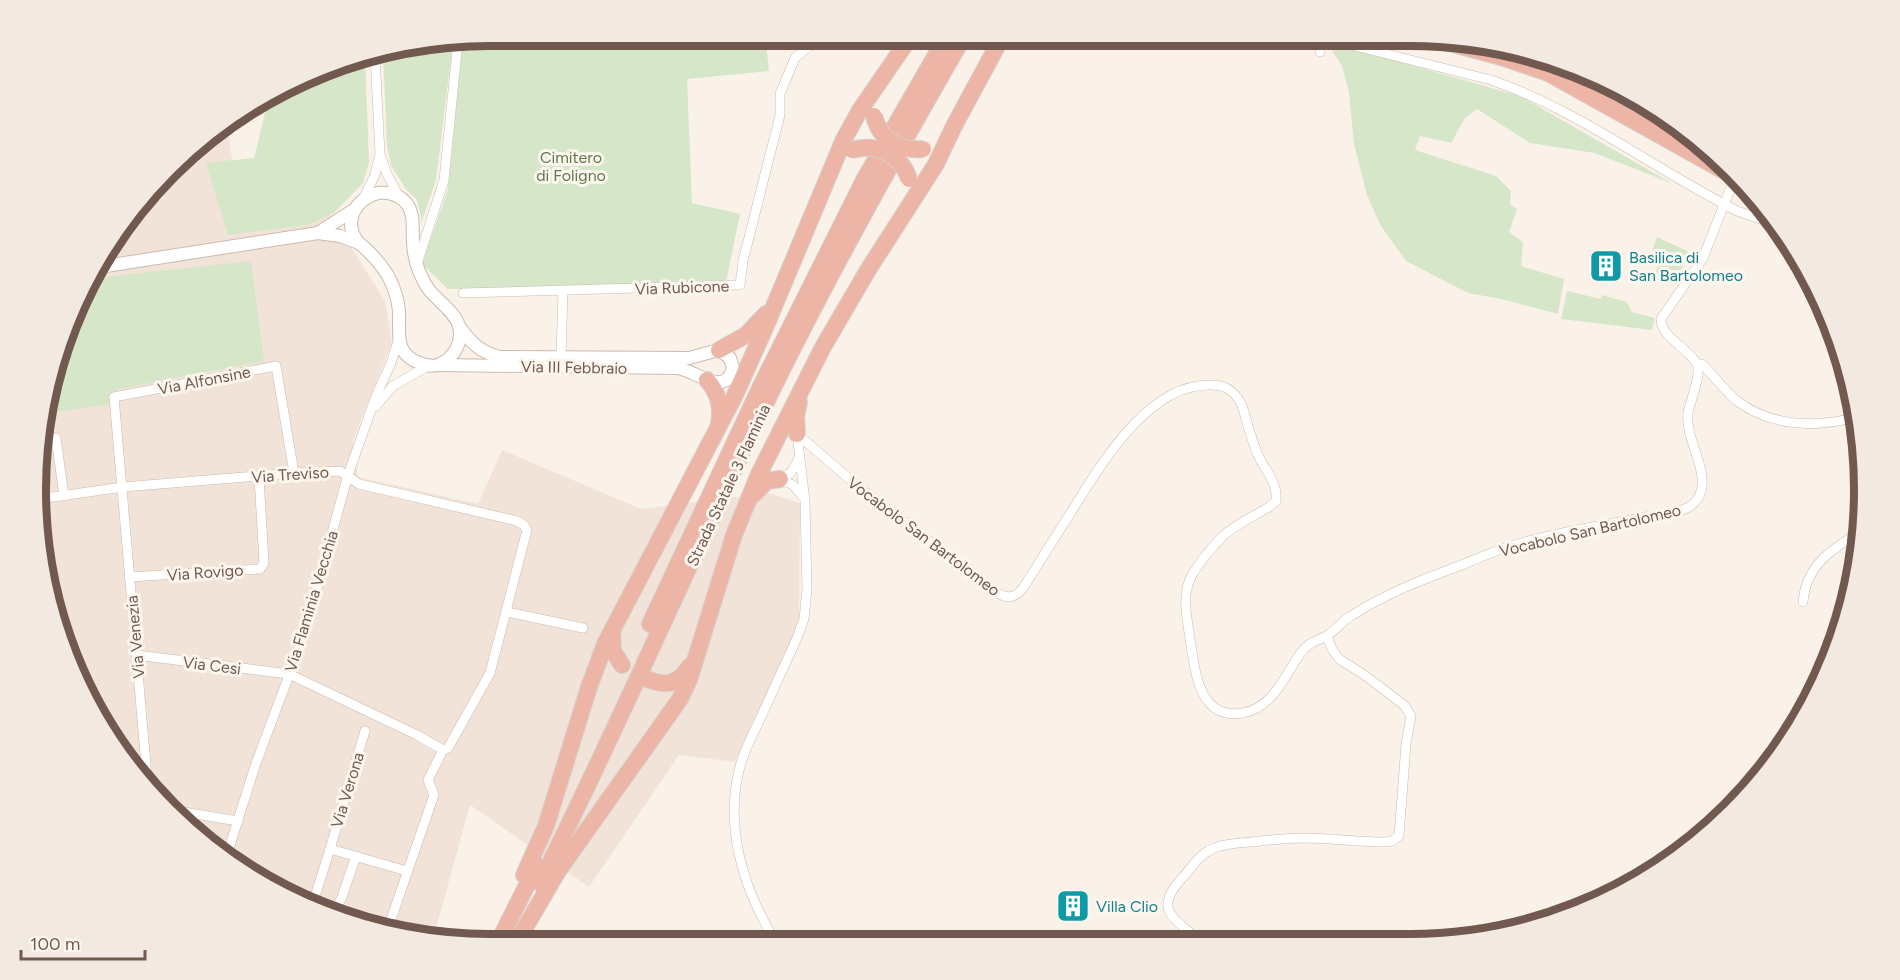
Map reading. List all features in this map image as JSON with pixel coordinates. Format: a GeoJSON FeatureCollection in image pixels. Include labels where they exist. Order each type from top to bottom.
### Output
{"type":"FeatureCollection","features":[{"type":"Feature","properties":{"kind":"highway"},"geometry":{"type":"LineString","coordinates":[[495,934],[546,826],[603,648],[748,366],[835,158],[852,124],[904,46]]}},
{"type":"Feature","properties":{"kind":"highway","name":"Strada Statale 3 Flaminia"},"geometry":{"type":"LineString","coordinates":[[502,934],[589,759],[761,386],[864,180],[941,46]]}},
{"type":"Feature","properties":{"kind":"highway","name":"Strada Statale 3 Flaminia"},"geometry":{"type":"LineString","coordinates":[[514,934],[588,784],[772,390],[878,187],[958,46]]}},
{"type":"Feature","properties":{"kind":"highway"},"geometry":{"type":"LineString","coordinates":[[521,934],[563,864],[675,707],[687,685],[734,535],[759,474],[823,347],[868,270],[936,164],[997,46]]}},
{"type":"Feature","properties":{"kind":"highway"},"geometry":{"type":"LineString","coordinates":[[1488,53],[1548,73],[1727,179]]}},
{"type":"Feature","properties":{"kind":"highway"},"geometry":{"type":"LineString","coordinates":[[874,90],[874,116],[881,133],[894,144],[909,149],[924,149],[944,138],[954,126]]}},
{"type":"Feature","properties":{"kind":"highway"},"geometry":{"type":"LineString","coordinates":[[835,158],[852,150],[870,148],[891,154],[901,163],[909,179],[911,203]]}},
{"type":"Feature","properties":{"kind":"highway"},"geometry":{"type":"LineString","coordinates":[[719,350],[746,335],[755,327],[778,296]]}},
{"type":"Feature","properties":{"kind":"highway"},"geometry":{"type":"LineString","coordinates":[[707,380],[717,397],[720,414],[718,427]]}},
{"type":"Feature","properties":{"kind":"highway"},"geometry":{"type":"LineString","coordinates":[[797,434],[796,416],[802,387]]}},
{"type":"Feature","properties":{"kind":"highway"},"geometry":{"type":"LineString","coordinates":[[744,508],[754,492],[764,483],[780,479]]}},
{"type":"Feature","properties":{"kind":"highway"},"geometry":{"type":"LineString","coordinates":[[612,630],[613,651],[622,665]]}},
{"type":"Feature","properties":{"kind":"highway"},"geometry":{"type":"LineString","coordinates":[[647,679],[664,683],[678,681],[696,657]]}},
{"type":"Feature","properties":{"kind":"main road"},"geometry":{"type":"LineString","coordinates":[[318,233],[355,209],[363,199],[378,193],[399,197],[411,213],[417,264],[429,291],[454,317],[473,344],[495,356],[689,358],[719,350],[728,355],[733,366],[726,380],[721,382],[707,380]]}},
{"type":"Feature","properties":{"kind":"main road"},"geometry":{"type":"LineString","coordinates":[[355,209],[352,230],[358,243]]}},
{"type":"Feature","properties":{"kind":"main road"},"geometry":{"type":"LineString","coordinates":[[107,266],[318,233],[340,236],[358,243]]}},
{"type":"Feature","properties":{"kind":"main road","name":"Via Flaminia Vecchia"},"geometry":{"type":"LineString","coordinates":[[358,243],[383,267],[391,282],[398,301],[399,338]]}},
{"type":"Feature","properties":{"kind":"main road","name":"Via Flaminia Vecchia"},"geometry":{"type":"LineString","coordinates":[[434,365],[451,357],[455,351],[459,339],[459,327]]}},
{"type":"Feature","properties":{"kind":"main road"},"geometry":{"type":"LineString","coordinates":[[399,338],[402,350],[407,355],[414,360],[434,365]]}},
{"type":"Feature","properties":{"kind":"main road","name":"Via III Febbraio"},"geometry":{"type":"LineString","coordinates":[[434,365],[676,368],[691,371],[707,380]]}},
{"type":"Feature","properties":{"kind":"street","name":"Via Rubicone"},"geometry":{"type":"LineString","coordinates":[[462,293],[740,285],[743,261],[780,116],[780,94],[795,58],[809,46]]}},
{"type":"Feature","properties":{"kind":"street"},"geometry":{"type":"LineString","coordinates":[[1320,51],[1321,46]]}},
{"type":"Feature","properties":{"kind":"street"},"geometry":{"type":"LineString","coordinates":[[1355,46],[1512,87],[1569,113],[1737,211],[1761,219]]}},
{"type":"Feature","properties":{"kind":"street"},"geometry":{"type":"LineString","coordinates":[[417,264],[444,180],[457,47]]}},
{"type":"Feature","properties":{"kind":"street"},"geometry":{"type":"LineString","coordinates":[[375,62],[380,154],[399,197]]}},
{"type":"Feature","properties":{"kind":"street"},"geometry":{"type":"LineString","coordinates":[[363,199],[375,175],[380,154]]}},
{"type":"Feature","properties":{"kind":"street"},"geometry":{"type":"LineString","coordinates":[[1733,187],[1724,204],[1703,258],[1661,319],[1660,324],[1697,364],[1702,364],[1737,401],[1755,412],[1776,420],[1801,424],[1848,418]]}},
{"type":"Feature","properties":{"kind":"street"},"geometry":{"type":"LineString","coordinates":[[561,356],[563,290]]}},
{"type":"Feature","properties":{"kind":"street","name":"Via Flaminia Vecchia"},"geometry":{"type":"LineString","coordinates":[[229,848],[255,766],[303,638],[348,475],[399,338]]}},
{"type":"Feature","properties":{"kind":"street","name":"Vocabolo San Bartolomeo"},"geometry":{"type":"LineString","coordinates":[[797,434],[860,488],[996,592],[1009,598],[1018,594],[1023,588],[1107,454],[1126,432],[1160,401],[1173,393],[1188,387],[1209,384],[1230,389],[1242,405],[1259,457],[1276,485],[1276,501],[1223,536],[1192,576],[1186,590],[1185,603],[1198,685],[1208,701],[1221,710],[1235,714],[1254,710],[1262,705],[1274,693],[1304,648],[1311,642],[1327,636],[1350,616],[1404,587],[1506,548],[1585,528],[1689,507],[1700,493],[1702,481],[1688,425],[1688,414],[1698,373],[1697,364]]}},
{"type":"Feature","properties":{"kind":"street","name":"Via Flaminia Vecchia"},"geometry":{"type":"LineString","coordinates":[[371,411],[393,386],[434,365]]}},
{"type":"Feature","properties":{"kind":"street","name":"Via Alfonsine"},"geometry":{"type":"LineString","coordinates":[[123,487],[114,397],[276,366],[294,473]]}},
{"type":"Feature","properties":{"kind":"street"},"geometry":{"type":"LineString","coordinates":[[772,934],[756,904],[743,870],[735,834],[735,801],[738,777],[745,753],[804,619],[807,589],[805,501],[797,434]]}},
{"type":"Feature","properties":{"kind":"street"},"geometry":{"type":"LineString","coordinates":[[56,438],[64,496]]}},
{"type":"Feature","properties":{"kind":"street"},"geometry":{"type":"LineString","coordinates":[[780,479],[793,471],[799,456]]}},
{"type":"Feature","properties":{"kind":"street","name":"Via Treviso"},"geometry":{"type":"LineString","coordinates":[[46,498],[123,487],[340,471],[359,484],[517,521],[524,525],[528,530],[490,673],[448,748],[443,750]]}},
{"type":"Feature","properties":{"kind":"street","name":"Via Rovigo"},"geometry":{"type":"LineString","coordinates":[[129,577],[260,569],[264,563],[259,477]]}},
{"type":"Feature","properties":{"kind":"street"},"geometry":{"type":"LineString","coordinates":[[780,479],[797,488],[805,501]]}},
{"type":"Feature","properties":{"kind":"street","name":"Via Venezia"},"geometry":{"type":"LineString","coordinates":[[123,487],[146,770]]}},
{"type":"Feature","properties":{"kind":"street"},"geometry":{"type":"LineString","coordinates":[[1803,602],[1804,590],[1823,556],[1851,538]]}},
{"type":"Feature","properties":{"kind":"street"},"geometry":{"type":"LineString","coordinates":[[507,612],[583,628]]}},
{"type":"Feature","properties":{"kind":"street"},"geometry":{"type":"LineString","coordinates":[[1192,934],[1170,913],[1167,903],[1177,884],[1208,850],[1232,844],[1282,838],[1385,842],[1392,841],[1399,836],[1406,744],[1411,716],[1404,705],[1339,659],[1332,650],[1327,636]]}},
{"type":"Feature","properties":{"kind":"street","name":"Via Cesi"},"geometry":{"type":"LineString","coordinates":[[136,655],[289,674]]}},
{"type":"Feature","properties":{"kind":"street"},"geometry":{"type":"LineString","coordinates":[[289,674],[417,735],[443,750],[428,780],[434,795],[390,922]]}},
{"type":"Feature","properties":{"kind":"street","name":"Via Verona"},"geometry":{"type":"LineString","coordinates":[[315,898],[365,731]]}},
{"type":"Feature","properties":{"kind":"street"},"geometry":{"type":"LineString","coordinates":[[186,812],[238,821]]}},
{"type":"Feature","properties":{"kind":"street","name":"Via Verona"},"geometry":{"type":"LineString","coordinates":[[330,849],[407,872]]}},
{"type":"Feature","properties":{"kind":"street"},"geometry":{"type":"LineString","coordinates":[[336,906],[342,897],[356,856]]}},
{"type":"Feature","properties":{"kind":"shaded area"},"geometry":{"type":"Polygon","coordinates":[[[228,132],[239,210],[322,200],[385,301],[392,343],[353,440],[358,477],[478,504],[502,450],[641,509],[768,493],[800,503],[799,626],[735,762],[679,755],[589,887],[470,805],[435,930],[375,918],[320,900],[268,874],[244,859],[220,842],[176,804],[138,760],[106,712],[80,660],[70,633],[50,548],[46,490],[50,432],[70,347],[92,294],[106,268],[138,220],[176,176],[228,132]]]}},
{"type":"Feature","properties":{"kind":"green space","name":"Cimitero di Foligno"},"geometry":{"type":"Polygon","coordinates":[[[766,46],[769,71],[687,79],[692,203],[740,214],[726,282],[448,289],[422,264],[448,189],[462,47],[766,46]]]}},
{"type":"Feature","properties":{"kind":"green space"},"geometry":{"type":"Polygon","coordinates":[[[1329,46],[1344,46],[1520,96],[1673,184],[1595,153],[1530,143],[1477,109],[1465,118],[1451,143],[1420,136],[1415,150],[1496,176],[1511,191],[1510,204],[1517,209],[1509,232],[1523,242],[1521,266],[1564,279],[1558,314],[1468,293],[1406,261],[1381,226],[1367,195],[1354,144],[1349,92],[1342,66],[1329,46]]]}},
{"type":"Feature","properties":{"kind":"green space"},"geometry":{"type":"Polygon","coordinates":[[[452,48],[436,180],[422,221],[417,200],[406,189],[391,166],[387,146],[383,60],[452,48]]]}},
{"type":"Feature","properties":{"kind":"green space"},"geometry":{"type":"Polygon","coordinates":[[[365,65],[369,163],[363,183],[334,213],[308,225],[228,235],[206,163],[254,158],[267,107],[320,80],[365,65]]]}},
{"type":"Feature","properties":{"kind":"green space"},"geometry":{"type":"Polygon","coordinates":[[[1657,237],[1689,252],[1675,284],[1660,280],[1660,275],[1656,274],[1659,257],[1651,255],[1657,237]]]}},
{"type":"Feature","properties":{"kind":"green space"},"geometry":{"type":"Polygon","coordinates":[[[251,261],[264,361],[119,389],[112,395],[112,404],[53,412],[70,347],[80,320],[101,277],[251,261]]]}},
{"type":"Feature","properties":{"kind":"green space"},"geometry":{"type":"Polygon","coordinates":[[[1567,291],[1601,299],[1602,295],[1627,302],[1632,312],[1655,318],[1652,330],[1561,319],[1567,291]]]}},
{"type":"Feature","properties":{"kind":"place","name":"Basilica di San Bartolomeo"},"geometry":{"type":"Point","coordinates":[1606,266]}},
{"type":"Feature","properties":{"kind":"place","name":"Villa Clio"},"geometry":{"type":"Point","coordinates":[1073,906]}}]}
